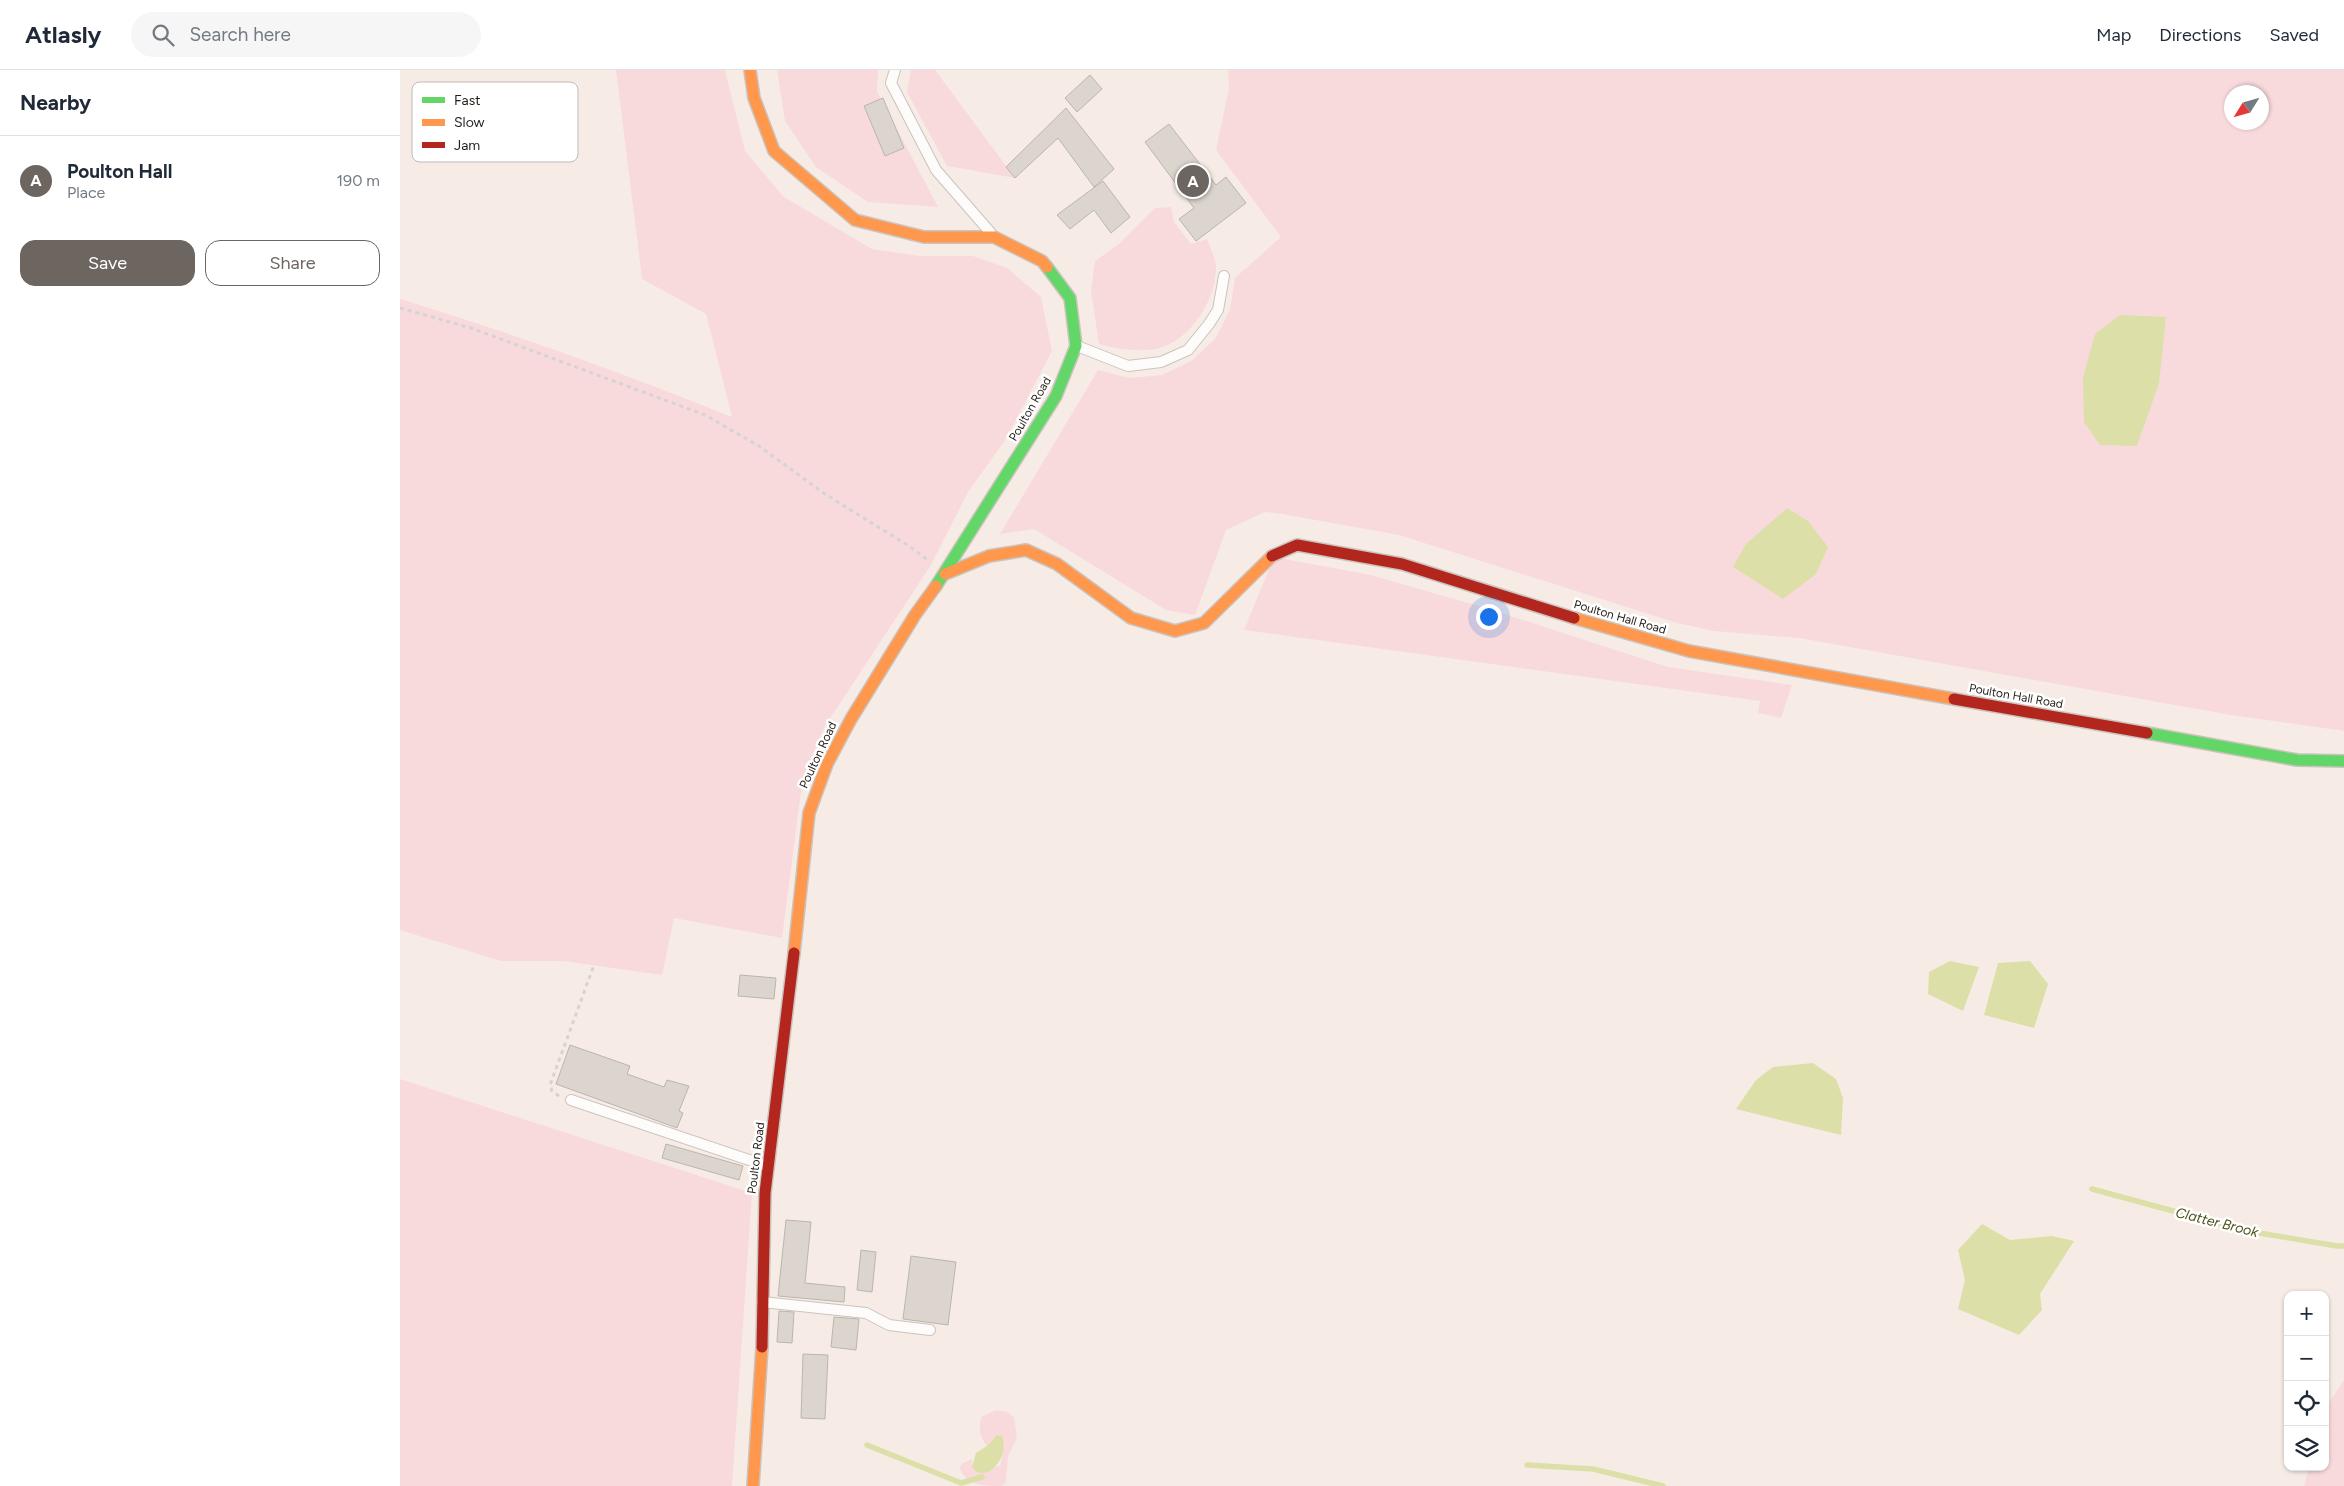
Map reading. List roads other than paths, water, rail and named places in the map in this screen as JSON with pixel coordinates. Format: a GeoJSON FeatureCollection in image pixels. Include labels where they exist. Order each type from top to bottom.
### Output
{"type":"FeatureCollection","features":[{"type":"Feature","properties":{"kind":"street","name":"Poulton Road"},"geometry":{"type":"LineString","coordinates":[[750,70],[754,98],[774,151],[854,220],[924,237],[994,237],[1042,261],[1070,298],[1076,346],[1056,396],[945,574],[915,615],[851,719],[827,764],[814,795],[809,813],[784,1050],[765,1193],[761,1372],[753,1486]]}},
{"type":"Feature","properties":{"kind":"street","name":"Poulton Hall Road"},"geometry":{"type":"LineString","coordinates":[[945,574],[989,556],[1026,550],[1057,564],[1130,618],[1175,631],[1204,623],[1226,603],[1268,558],[1297,545],[1402,564],[1515,601],[1689,651],[2297,760],[2344,762]]}},
{"type":"Feature","properties":{"kind":"lane"},"geometry":{"type":"LineString","coordinates":[[895,70],[891,83],[936,170],[994,237]]}},
{"type":"Feature","properties":{"kind":"lane"},"geometry":{"type":"LineString","coordinates":[[1076,346],[1128,366],[1161,362],[1188,350],[1210,324],[1218,310],[1224,276]]}},
{"type":"Feature","properties":{"kind":"lane"},"geometry":{"type":"LineString","coordinates":[[572,1100],[768,1166]]}},
{"type":"Feature","properties":{"kind":"lane"},"geometry":{"type":"LineString","coordinates":[[762,1302],[866,1313],[889,1325],[930,1330]]}},
{"type":"Feature","properties":{"kind":"waterway","name":"Clatter Brook"},"geometry":{"type":"LineString","coordinates":[[2092,1189],[2247,1231],[2344,1246]]}},
{"type":"Feature","properties":{"kind":"waterway"},"geometry":{"type":"LineString","coordinates":[[867,1445],[961,1483],[982,1477]]}},
{"type":"Feature","properties":{"kind":"waterway"},"geometry":{"type":"LineString","coordinates":[[1527,1465],[1593,1469],[1663,1486]]}},
{"type":"Feature","properties":{"kind":"place","name":"Poulton Hall"},"geometry":{"type":"Point","coordinates":[1193,181]}}]}
